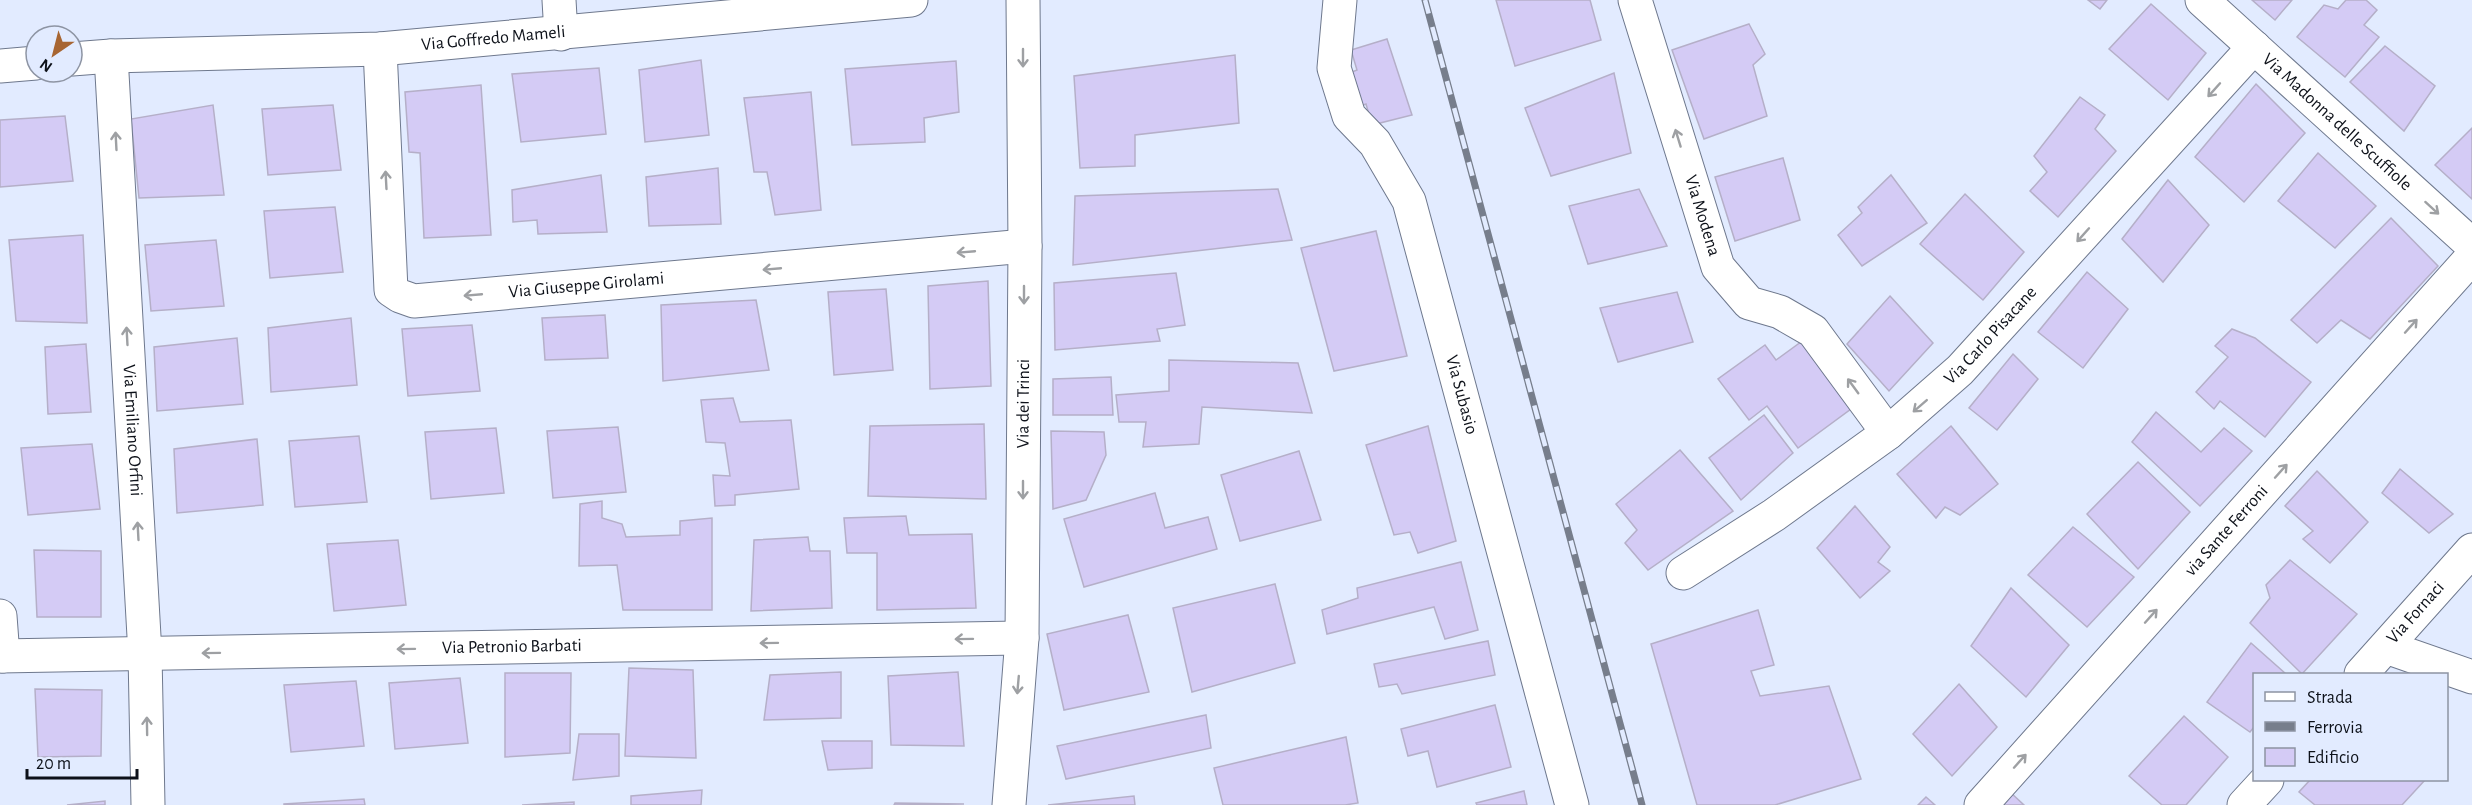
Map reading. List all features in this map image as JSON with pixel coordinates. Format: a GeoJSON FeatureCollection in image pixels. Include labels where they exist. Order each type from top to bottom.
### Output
{"type":"FeatureCollection","features":[{"type":"Feature","properties":{"kind":"street"},"geometry":{"type":"LineString","coordinates":[[559,0],[561,34]]}},
{"type":"Feature","properties":{"kind":"street","name":"Via Goffredo Mameli"},"geometry":{"type":"LineString","coordinates":[[84,58],[380,49],[911,0]]}},
{"type":"Feature","properties":{"kind":"street","name":"Via dei Trinci"},"geometry":{"type":"LineString","coordinates":[[1009,805],[1022,638],[1025,246],[1023,0]]}},
{"type":"Feature","properties":{"kind":"street","name":"Via Subasio"},"geometry":{"type":"LineString","coordinates":[[1340,0],[1334,68],[1349,116],[1375,143],[1409,201],[1572,805]]}},
{"type":"Feature","properties":{"kind":"street","name":"Via Modena"},"geometry":{"type":"LineString","coordinates":[[1635,0],[1718,267],[1749,303],[1780,312],[1813,331],[1888,433]]}},
{"type":"Feature","properties":{"kind":"street","name":"Via Madonna delle Scuffiole"},"geometry":{"type":"LineString","coordinates":[[2202,0],[2472,245]]}},
{"type":"Feature","properties":{"kind":"street","name":"Via Carlo Pisacane"},"geometry":{"type":"LineString","coordinates":[[1683,573],[1774,515],[1888,433],[1960,370],[2254,47]]}},
{"type":"Feature","properties":{"kind":"street","name":"Via Giuseppe Girolami"},"geometry":{"type":"LineString","coordinates":[[380,49],[391,290],[414,301],[1025,246]]}},
{"type":"Feature","properties":{"kind":"street","name":"Via Emiliano Orfini"},"geometry":{"type":"LineString","coordinates":[[111,56],[146,654],[148,805]]}},
{"type":"Feature","properties":{"kind":"street"},"geometry":{"type":"LineString","coordinates":[[0,66],[24,64]]}},
{"type":"Feature","properties":{"kind":"street","name":"via Sante Ferroni"},"geometry":{"type":"LineString","coordinates":[[1981,805],[2472,257]]}},
{"type":"Feature","properties":{"kind":"street","name":"Via Fornaci"},"geometry":{"type":"LineString","coordinates":[[2363,673],[2472,550]]}},
{"type":"Feature","properties":{"kind":"street"},"geometry":{"type":"LineString","coordinates":[[0,616],[1,656]]}},
{"type":"Feature","properties":{"kind":"street","name":"Via Petronio Barbati"},"geometry":{"type":"LineString","coordinates":[[1,656],[1022,638]]}},
{"type":"Feature","properties":{"kind":"street"},"geometry":{"type":"LineString","coordinates":[[2386,647],[2472,677]]}},
{"type":"Feature","properties":{"kind":"street"},"geometry":{"type":"LineString","coordinates":[[2244,805],[2266,781]]}},
{"type":"Feature","properties":{"kind":"building"},"geometry":{"type":"Polygon","coordinates":[[[1496,0],[1590,0],[1601,40],[1515,66],[1496,0]]]}},
{"type":"Feature","properties":{"kind":"building"},"geometry":{"type":"Polygon","coordinates":[[[2088,0],[2107,0],[2100,9],[2088,0]]]}},
{"type":"Feature","properties":{"kind":"building"},"geometry":{"type":"Polygon","coordinates":[[[2252,0],[2292,0],[2275,20],[2252,0]]]}},
{"type":"Feature","properties":{"kind":"building"},"geometry":{"type":"Polygon","coordinates":[[[2346,0],[2366,0],[2377,10],[2364,25],[2379,37],[2345,77],[2297,37],[2324,5],[2338,9],[2346,0]]]}},
{"type":"Feature","properties":{"kind":"building"},"geometry":{"type":"Polygon","coordinates":[[[2151,4],[2206,53],[2168,100],[2109,49],[2151,4]]]}},
{"type":"Feature","properties":{"kind":"building"},"geometry":{"type":"Polygon","coordinates":[[[1749,24],[1765,54],[1753,65],[1767,116],[1704,139],[1672,50],[1749,24]]]}},
{"type":"Feature","properties":{"kind":"building"},"geometry":{"type":"Polygon","coordinates":[[[1387,39],[1412,115],[1372,125],[1366,104],[1355,108],[1347,74],[1357,70],[1351,50],[1387,39]]]}},
{"type":"Feature","properties":{"kind":"building"},"geometry":{"type":"Polygon","coordinates":[[[2385,46],[2435,86],[2404,131],[2350,82],[2385,46]]]}},
{"type":"Feature","properties":{"kind":"building"},"geometry":{"type":"Polygon","coordinates":[[[1235,55],[1239,123],[1135,135],[1135,166],[1080,168],[1074,76],[1235,55]]]}},
{"type":"Feature","properties":{"kind":"building"},"geometry":{"type":"Polygon","coordinates":[[[701,60],[709,135],[645,142],[639,70],[701,60]]]}},
{"type":"Feature","properties":{"kind":"building"},"geometry":{"type":"Polygon","coordinates":[[[956,61],[959,112],[924,118],[925,142],[852,145],[845,69],[956,61]]]}},
{"type":"Feature","properties":{"kind":"building"},"geometry":{"type":"Polygon","coordinates":[[[599,68],[606,134],[521,142],[512,74],[599,68]]]}},
{"type":"Feature","properties":{"kind":"building"},"geometry":{"type":"Polygon","coordinates":[[[1614,73],[1631,153],[1551,176],[1525,108],[1614,73]]]}},
{"type":"Feature","properties":{"kind":"building"},"geometry":{"type":"Polygon","coordinates":[[[2256,84],[2305,133],[2244,202],[2195,157],[2256,84]]]}},
{"type":"Feature","properties":{"kind":"building"},"geometry":{"type":"Polygon","coordinates":[[[481,85],[491,235],[424,238],[420,153],[409,152],[405,92],[481,85]]]}},
{"type":"Feature","properties":{"kind":"building"},"geometry":{"type":"Polygon","coordinates":[[[811,92],[821,210],[775,215],[767,172],[754,172],[744,98],[811,92]]]}},
{"type":"Feature","properties":{"kind":"building"},"geometry":{"type":"Polygon","coordinates":[[[2080,97],[2105,115],[2095,129],[2116,151],[2058,217],[2030,191],[2047,172],[2034,156],[2080,97]]]}},
{"type":"Feature","properties":{"kind":"building"},"geometry":{"type":"Polygon","coordinates":[[[213,105],[224,195],[139,198],[131,119],[213,105]]]}},
{"type":"Feature","properties":{"kind":"building"},"geometry":{"type":"Polygon","coordinates":[[[333,105],[341,170],[268,175],[262,109],[333,105]]]}},
{"type":"Feature","properties":{"kind":"building"},"geometry":{"type":"Polygon","coordinates":[[[65,116],[73,181],[0,187],[0,120],[65,116]]]}},
{"type":"Feature","properties":{"kind":"building"},"geometry":{"type":"Polygon","coordinates":[[[2472,128],[2472,199],[2435,165],[2472,128]]]}},
{"type":"Feature","properties":{"kind":"building"},"geometry":{"type":"Polygon","coordinates":[[[2318,153],[2376,206],[2335,248],[2278,201],[2318,153]]]}},
{"type":"Feature","properties":{"kind":"building"},"geometry":{"type":"Polygon","coordinates":[[[1783,158],[1800,220],[1735,241],[1715,177],[1783,158]]]}},
{"type":"Feature","properties":{"kind":"building"},"geometry":{"type":"Polygon","coordinates":[[[718,168],[721,224],[649,226],[646,177],[718,168]]]}},
{"type":"Feature","properties":{"kind":"building"},"geometry":{"type":"Polygon","coordinates":[[[601,175],[607,232],[538,234],[537,220],[513,222],[512,190],[601,175]]]}},
{"type":"Feature","properties":{"kind":"building"},"geometry":{"type":"Polygon","coordinates":[[[1891,175],[1927,223],[1862,266],[1838,235],[1862,213],[1858,207],[1891,175]]]}},
{"type":"Feature","properties":{"kind":"building"},"geometry":{"type":"Polygon","coordinates":[[[2168,180],[2209,225],[2163,282],[2122,239],[2168,180]]]}},
{"type":"Feature","properties":{"kind":"building"},"geometry":{"type":"Polygon","coordinates":[[[1278,189],[1292,240],[1073,265],[1075,196],[1278,189]]]}},
{"type":"Feature","properties":{"kind":"building"},"geometry":{"type":"Polygon","coordinates":[[[1639,189],[1667,246],[1588,264],[1569,206],[1639,189]]]}},
{"type":"Feature","properties":{"kind":"building"},"geometry":{"type":"Polygon","coordinates":[[[1965,194],[2024,252],[1983,300],[1920,244],[1965,194]]]}},
{"type":"Feature","properties":{"kind":"building"},"geometry":{"type":"Polygon","coordinates":[[[335,207],[343,272],[270,278],[264,211],[335,207]]]}},
{"type":"Feature","properties":{"kind":"building"},"geometry":{"type":"Polygon","coordinates":[[[2391,218],[2438,266],[2370,339],[2341,320],[2317,343],[2291,320],[2391,218]]]}},
{"type":"Feature","properties":{"kind":"building"},"geometry":{"type":"Polygon","coordinates":[[[1376,231],[1407,356],[1334,371],[1301,248],[1376,231]]]}},
{"type":"Feature","properties":{"kind":"building"},"geometry":{"type":"Polygon","coordinates":[[[83,235],[87,323],[16,321],[9,240],[83,235]]]}},
{"type":"Feature","properties":{"kind":"building"},"geometry":{"type":"Polygon","coordinates":[[[216,240],[224,306],[151,311],[145,245],[216,240]]]}},
{"type":"Feature","properties":{"kind":"building"},"geometry":{"type":"Polygon","coordinates":[[[2087,272],[2128,309],[2083,368],[2038,332],[2087,272]]]}},
{"type":"Feature","properties":{"kind":"building"},"geometry":{"type":"Polygon","coordinates":[[[1176,273],[1185,325],[1157,329],[1160,341],[1055,350],[1054,283],[1176,273]]]}},
{"type":"Feature","properties":{"kind":"building"},"geometry":{"type":"Polygon","coordinates":[[[988,281],[991,386],[930,389],[928,286],[988,281]]]}},
{"type":"Feature","properties":{"kind":"building"},"geometry":{"type":"Polygon","coordinates":[[[886,289],[893,370],[834,375],[828,292],[886,289]]]}},
{"type":"Feature","properties":{"kind":"building"},"geometry":{"type":"Polygon","coordinates":[[[1677,292],[1693,342],[1618,362],[1600,308],[1677,292]]]}},
{"type":"Feature","properties":{"kind":"building"},"geometry":{"type":"Polygon","coordinates":[[[1890,296],[1933,343],[1889,391],[1847,344],[1890,296]]]}},
{"type":"Feature","properties":{"kind":"building"},"geometry":{"type":"Polygon","coordinates":[[[756,300],[769,370],[663,381],[661,305],[756,300]]]}},
{"type":"Feature","properties":{"kind":"building"},"geometry":{"type":"Polygon","coordinates":[[[605,315],[608,358],[545,360],[542,318],[605,315]]]}},
{"type":"Feature","properties":{"kind":"building"},"geometry":{"type":"Polygon","coordinates":[[[351,318],[357,385],[271,392],[268,328],[351,318]]]}},
{"type":"Feature","properties":{"kind":"building"},"geometry":{"type":"Polygon","coordinates":[[[472,325],[480,391],[408,396],[402,329],[472,325]]]}},
{"type":"Feature","properties":{"kind":"building"},"geometry":{"type":"Polygon","coordinates":[[[2232,329],[2255,338],[2311,382],[2265,437],[2220,401],[2214,409],[2196,392],[2228,357],[2215,346],[2232,329]]]}},
{"type":"Feature","properties":{"kind":"building"},"geometry":{"type":"Polygon","coordinates":[[[237,338],[243,404],[157,411],[154,347],[237,338]]]}},
{"type":"Feature","properties":{"kind":"building"},"geometry":{"type":"Polygon","coordinates":[[[1805,339],[1855,406],[1798,448],[1767,406],[1749,420],[1718,379],[1765,345],[1776,360],[1805,339]]]}},
{"type":"Feature","properties":{"kind":"building"},"geometry":{"type":"Polygon","coordinates":[[[86,344],[91,412],[48,414],[45,347],[86,344]]]}},
{"type":"Feature","properties":{"kind":"building"},"geometry":{"type":"Polygon","coordinates":[[[2013,354],[2038,379],[1997,430],[1969,408],[2013,354]]]}},
{"type":"Feature","properties":{"kind":"building"},"geometry":{"type":"Polygon","coordinates":[[[1169,360],[1298,363],[1312,413],[1202,407],[1199,444],[1143,447],[1146,422],[1119,422],[1116,395],[1169,391],[1169,360]]]}},
{"type":"Feature","properties":{"kind":"building"},"geometry":{"type":"Polygon","coordinates":[[[1111,377],[1113,415],[1053,415],[1053,379],[1111,377]]]}},
{"type":"Feature","properties":{"kind":"building"},"geometry":{"type":"Polygon","coordinates":[[[733,398],[740,422],[791,420],[799,489],[735,495],[735,505],[715,506],[713,475],[730,476],[725,443],[706,442],[701,400],[733,398]]]}},
{"type":"Feature","properties":{"kind":"building"},"geometry":{"type":"Polygon","coordinates":[[[2156,412],[2201,452],[2224,428],[2252,451],[2200,506],[2132,442],[2156,412]]]}},
{"type":"Feature","properties":{"kind":"building"},"geometry":{"type":"Polygon","coordinates":[[[1764,415],[1793,453],[1741,500],[1709,458],[1764,415]]]}},
{"type":"Feature","properties":{"kind":"building"},"geometry":{"type":"Polygon","coordinates":[[[984,424],[986,499],[868,496],[870,426],[984,424]]]}},
{"type":"Feature","properties":{"kind":"building"},"geometry":{"type":"Polygon","coordinates":[[[1428,426],[1456,541],[1418,553],[1410,532],[1394,535],[1366,445],[1428,426]]]}},
{"type":"Feature","properties":{"kind":"building"},"geometry":{"type":"Polygon","coordinates":[[[1951,426],[1998,484],[1960,515],[1945,507],[1936,518],[1897,474],[1951,426]]]}},
{"type":"Feature","properties":{"kind":"building"},"geometry":{"type":"Polygon","coordinates":[[[618,427],[626,492],[553,498],[547,431],[618,427]]]}},
{"type":"Feature","properties":{"kind":"building"},"geometry":{"type":"Polygon","coordinates":[[[496,428],[504,493],[431,499],[425,432],[496,428]]]}},
{"type":"Feature","properties":{"kind":"building"},"geometry":{"type":"Polygon","coordinates":[[[1051,431],[1104,432],[1106,455],[1086,500],[1053,509],[1051,431]]]}},
{"type":"Feature","properties":{"kind":"building"},"geometry":{"type":"Polygon","coordinates":[[[359,436],[367,502],[295,507],[289,441],[359,436]]]}},
{"type":"Feature","properties":{"kind":"building"},"geometry":{"type":"Polygon","coordinates":[[[257,439],[263,505],[177,513],[174,449],[257,439]]]}},
{"type":"Feature","properties":{"kind":"building"},"geometry":{"type":"Polygon","coordinates":[[[92,444],[100,509],[28,515],[21,448],[92,444]]]}},
{"type":"Feature","properties":{"kind":"building"},"geometry":{"type":"Polygon","coordinates":[[[1680,450],[1733,511],[1648,570],[1625,543],[1637,530],[1616,504],[1680,450]]]}},
{"type":"Feature","properties":{"kind":"building"},"geometry":{"type":"Polygon","coordinates":[[[1299,451],[1321,520],[1240,541],[1221,475],[1299,451]]]}},
{"type":"Feature","properties":{"kind":"building"},"geometry":{"type":"Polygon","coordinates":[[[2138,462],[2190,512],[2138,569],[2087,514],[2138,462]]]}},
{"type":"Feature","properties":{"kind":"building"},"geometry":{"type":"Polygon","coordinates":[[[2400,469],[2453,514],[2429,533],[2382,493],[2400,469]]]}},
{"type":"Feature","properties":{"kind":"building"},"geometry":{"type":"Polygon","coordinates":[[[2317,471],[2368,522],[2330,563],[2303,539],[2313,531],[2285,506],[2317,471]]]}},
{"type":"Feature","properties":{"kind":"building"},"geometry":{"type":"Polygon","coordinates":[[[1155,493],[1165,528],[1208,517],[1217,549],[1084,587],[1064,519],[1155,493]]]}},
{"type":"Feature","properties":{"kind":"building"},"geometry":{"type":"Polygon","coordinates":[[[602,501],[602,518],[622,524],[626,537],[680,535],[680,521],[712,518],[712,610],[623,610],[617,565],[579,566],[580,504],[602,501]]]}},
{"type":"Feature","properties":{"kind":"building"},"geometry":{"type":"Polygon","coordinates":[[[1855,506],[1890,547],[1878,562],[1890,571],[1860,598],[1817,548],[1855,506]]]}},
{"type":"Feature","properties":{"kind":"building"},"geometry":{"type":"Polygon","coordinates":[[[906,516],[909,535],[972,534],[976,608],[877,610],[877,553],[847,553],[844,518],[906,516]]]}},
{"type":"Feature","properties":{"kind":"building"},"geometry":{"type":"Polygon","coordinates":[[[2073,527],[2134,577],[2087,627],[2028,575],[2073,527]]]}},
{"type":"Feature","properties":{"kind":"building"},"geometry":{"type":"Polygon","coordinates":[[[808,537],[810,551],[830,551],[832,608],[751,611],[754,540],[808,537]]]}},
{"type":"Feature","properties":{"kind":"building"},"geometry":{"type":"Polygon","coordinates":[[[398,540],[406,605],[334,611],[327,544],[398,540]]]}},
{"type":"Feature","properties":{"kind":"building"},"geometry":{"type":"Polygon","coordinates":[[[34,550],[101,551],[101,617],[37,617],[34,550]]]}},
{"type":"Feature","properties":{"kind":"building"},"geometry":{"type":"Polygon","coordinates":[[[2290,560],[2357,614],[2301,673],[2250,623],[2270,598],[2266,585],[2290,560]]]}},
{"type":"Feature","properties":{"kind":"building"},"geometry":{"type":"Polygon","coordinates":[[[1461,562],[1478,630],[1445,639],[1434,607],[1327,634],[1322,610],[1358,598],[1357,588],[1461,562]]]}},
{"type":"Feature","properties":{"kind":"building"},"geometry":{"type":"Polygon","coordinates":[[[1275,584],[1295,663],[1192,692],[1173,608],[1275,584]]]}},
{"type":"Feature","properties":{"kind":"building"},"geometry":{"type":"Polygon","coordinates":[[[2011,588],[2069,645],[2026,697],[1971,646],[2011,588]]]}},
{"type":"Feature","properties":{"kind":"building"},"geometry":{"type":"Polygon","coordinates":[[[1758,610],[1774,665],[1751,671],[1760,696],[1829,686],[1861,779],[1775,805],[1697,805],[1651,644],[1758,610]]]}},
{"type":"Feature","properties":{"kind":"building"},"geometry":{"type":"Polygon","coordinates":[[[1128,615],[1149,692],[1064,710],[1047,634],[1128,615]]]}},
{"type":"Feature","properties":{"kind":"building"},"geometry":{"type":"Polygon","coordinates":[[[1488,641],[1495,675],[1402,694],[1397,684],[1379,687],[1374,664],[1488,641]]]}},
{"type":"Feature","properties":{"kind":"building"},"geometry":{"type":"Polygon","coordinates":[[[2251,643],[2285,673],[2253,673],[2253,728],[2250,732],[2207,702],[2251,643]]]}},
{"type":"Feature","properties":{"kind":"building"},"geometry":{"type":"Polygon","coordinates":[[[629,668],[693,670],[696,758],[625,756],[629,668]]]}},
{"type":"Feature","properties":{"kind":"building"},"geometry":{"type":"Polygon","coordinates":[[[841,672],[841,718],[764,720],[770,675],[841,672]]]}},
{"type":"Feature","properties":{"kind":"building"},"geometry":{"type":"Polygon","coordinates":[[[958,672],[964,746],[891,745],[888,676],[958,672]]]}},
{"type":"Feature","properties":{"kind":"building"},"geometry":{"type":"Polygon","coordinates":[[[505,673],[571,673],[570,753],[505,757],[505,673]]]}},
{"type":"Feature","properties":{"kind":"building"},"geometry":{"type":"Polygon","coordinates":[[[460,678],[468,743],[395,749],[389,683],[460,678]]]}},
{"type":"Feature","properties":{"kind":"building"},"geometry":{"type":"Polygon","coordinates":[[[356,681],[364,746],[291,752],[284,685],[356,681]]]}},
{"type":"Feature","properties":{"kind":"building"},"geometry":{"type":"Polygon","coordinates":[[[1959,684],[1997,727],[1952,776],[1913,734],[1959,684]]]}},
{"type":"Feature","properties":{"kind":"building"},"geometry":{"type":"Polygon","coordinates":[[[35,689],[102,690],[101,756],[38,757],[35,689]]]}},
{"type":"Feature","properties":{"kind":"building"},"geometry":{"type":"Polygon","coordinates":[[[1495,705],[1511,767],[1437,787],[1428,751],[1408,756],[1401,729],[1495,705]]]}},
{"type":"Feature","properties":{"kind":"building"},"geometry":{"type":"Polygon","coordinates":[[[1206,715],[1211,748],[1066,779],[1057,746],[1206,715]]]}},
{"type":"Feature","properties":{"kind":"building"},"geometry":{"type":"Polygon","coordinates":[[[2184,716],[2228,757],[2186,805],[2162,805],[2129,776],[2184,716]]]}},
{"type":"Feature","properties":{"kind":"building"},"geometry":{"type":"Polygon","coordinates":[[[579,734],[619,734],[619,776],[573,780],[579,734]]]}},
{"type":"Feature","properties":{"kind":"building"},"geometry":{"type":"Polygon","coordinates":[[[1346,737],[1358,803],[1345,805],[1223,805],[1214,768],[1346,737]]]}},
{"type":"Feature","properties":{"kind":"building"},"geometry":{"type":"Polygon","coordinates":[[[822,741],[872,741],[872,768],[828,770],[822,741]]]}},
{"type":"Feature","properties":{"kind":"building"},"geometry":{"type":"Polygon","coordinates":[[[2309,781],[2424,781],[2402,805],[2315,805],[2299,792],[2309,781]]]}},
{"type":"Feature","properties":{"kind":"building"},"geometry":{"type":"Polygon","coordinates":[[[702,790],[701,805],[631,805],[631,796],[702,790]]]}},
{"type":"Feature","properties":{"kind":"building"},"geometry":{"type":"Polygon","coordinates":[[[1524,791],[1527,805],[1477,805],[1476,803],[1524,791]]]}},
{"type":"Feature","properties":{"kind":"building"},"geometry":{"type":"Polygon","coordinates":[[[2010,792],[2024,805],[2000,805],[2010,792]]]}},
{"type":"Feature","properties":{"kind":"building"},"geometry":{"type":"Polygon","coordinates":[[[1134,796],[1135,805],[1048,805],[1134,796]]]}},
{"type":"Feature","properties":{"kind":"building"},"geometry":{"type":"Polygon","coordinates":[[[1926,797],[1935,805],[1918,805],[1926,797]]]}},
{"type":"Feature","properties":{"kind":"building"},"geometry":{"type":"Polygon","coordinates":[[[364,799],[365,805],[284,805],[284,804],[364,799]]]}},
{"type":"Feature","properties":{"kind":"building"},"geometry":{"type":"Polygon","coordinates":[[[105,801],[105,805],[67,805],[105,801]]]}},
{"type":"Feature","properties":{"kind":"building"},"geometry":{"type":"Polygon","coordinates":[[[574,802],[574,805],[522,805],[574,802]]]}},
{"type":"Feature","properties":{"kind":"building"},"geometry":{"type":"Polygon","coordinates":[[[895,803],[964,804],[894,805],[895,803]]]}},
{"type":"Feature","properties":{"kind":"railway"},"geometry":{"type":"LineString","coordinates":[[1425,0],[1642,805]]}}]}
